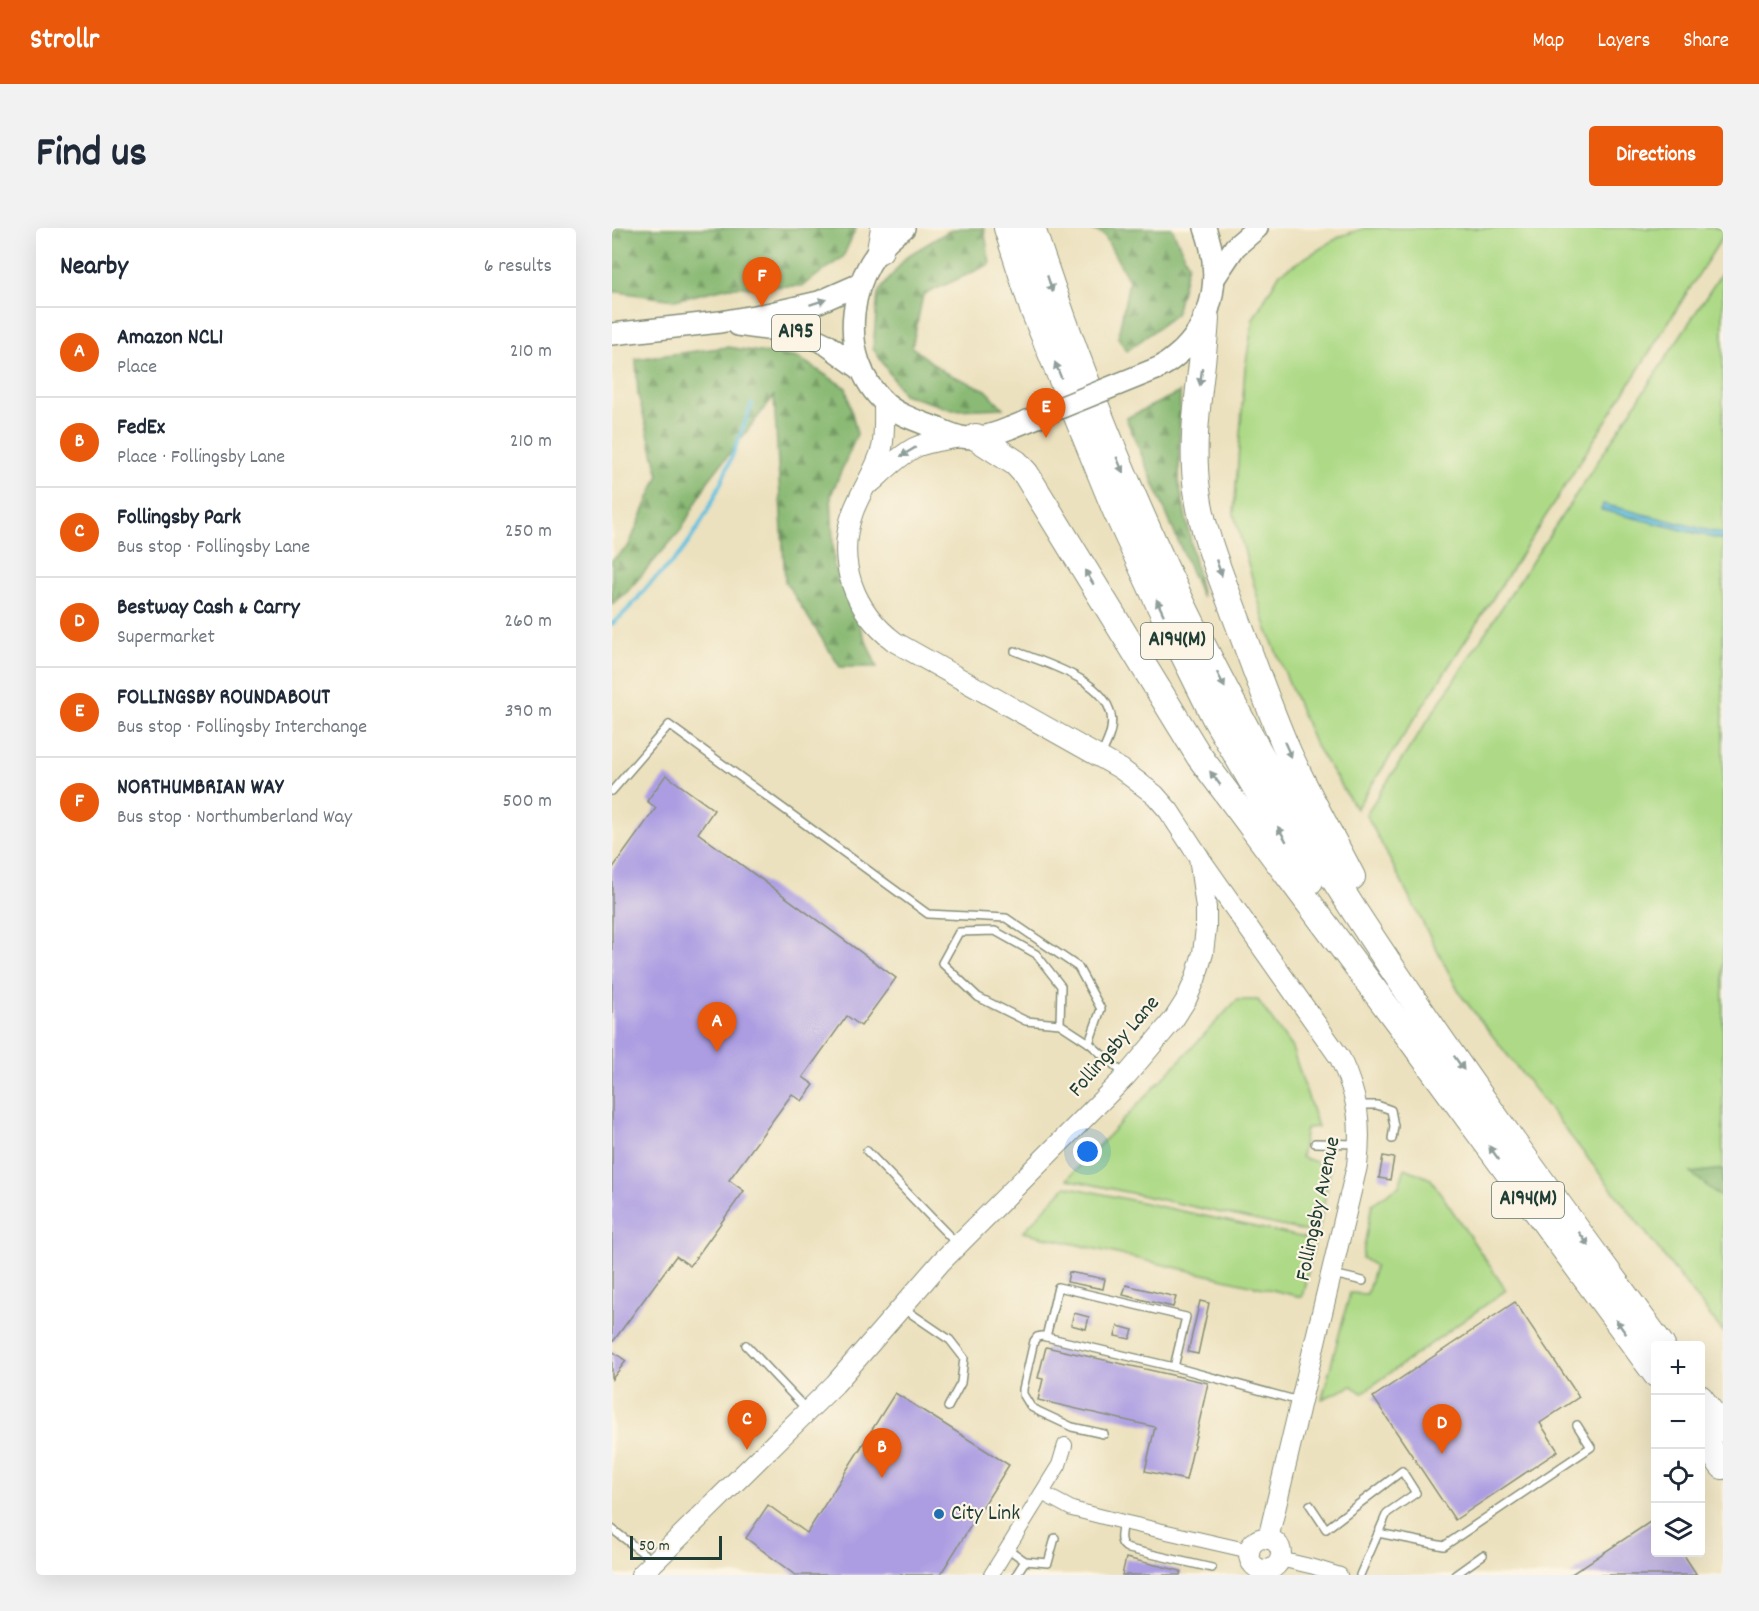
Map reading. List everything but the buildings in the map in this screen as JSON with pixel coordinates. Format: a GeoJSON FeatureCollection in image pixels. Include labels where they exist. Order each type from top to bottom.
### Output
{"type":"FeatureCollection","features":[{"type":"Feature","properties":{"kind":"highway","name":"A194(M)"},"geometry":{"type":"LineString","coordinates":[[1007,228],[1033,309],[1115,509],[1169,625],[1215,718],[1286,841],[1401,1026]]}},
{"type":"Feature","properties":{"kind":"highway","name":"A194(M)"},"geometry":{"type":"LineString","coordinates":[[1032,228],[1058,307],[1100,419],[1148,530],[1233,704],[1287,800],[1354,910],[1425,1015],[1658,1341]]}},
{"type":"Feature","properties":{"kind":"highway","name":"A194(M)"},"geometry":{"type":"LineString","coordinates":[[1206,318],[1195,416],[1194,456],[1197,492],[1206,530],[1266,698],[1289,754],[1425,1015]]}},
{"type":"Feature","properties":{"kind":"highway","name":"A194(M)"},"geometry":{"type":"LineString","coordinates":[[968,437],[1016,463],[1026,474],[1198,756],[1401,1026],[1651,1367]]}},
{"type":"Feature","properties":{"kind":"highway"},"geometry":{"type":"LineString","coordinates":[[1705,1404],[1723,1429]]}},
{"type":"Feature","properties":{"kind":"highway"},"geometry":{"type":"LineString","coordinates":[[1705,1441],[1723,1466]]}},
{"type":"Feature","properties":{"kind":"main road"},"geometry":{"type":"LineString","coordinates":[[904,228],[890,238],[882,239],[860,284],[855,303],[854,323],[855,346],[862,370],[884,402],[899,414],[968,437],[998,433],[1156,369],[1176,357],[1191,342],[1206,318],[1212,298],[1215,277],[1214,256],[1205,228]]}},
{"type":"Feature","properties":{"kind":"main road"},"geometry":{"type":"LineString","coordinates":[[1215,277],[1235,247],[1257,228]]}},
{"type":"Feature","properties":{"kind":"main road","name":"A195"},"geometry":{"type":"LineString","coordinates":[[612,334],[720,322],[819,302],[860,284]]}},
{"type":"Feature","properties":{"kind":"main road","name":"A195"},"geometry":{"type":"LineString","coordinates":[[720,322],[807,335],[826,344],[862,370]]}},
{"type":"Feature","properties":{"kind":"street","name":"Follingsby Lane"},"geometry":{"type":"LineString","coordinates":[[647,1568],[835,1384],[958,1245],[1126,1076],[1174,1019],[1186,1000],[1203,953],[1206,928],[1205,898],[1199,857],[1169,811],[1155,795],[1135,778],[1100,757],[903,647],[879,630],[859,603],[846,555],[854,510],[878,462],[882,446],[884,402]]}},
{"type":"Feature","properties":{"kind":"street","name":"Follingsby Lane"},"geometry":{"type":"LineString","coordinates":[[866,488],[897,459],[915,448],[968,437]]}},
{"type":"Feature","properties":{"kind":"street","name":"Follingsby Avenue"},"geometry":{"type":"LineString","coordinates":[[1199,857],[1341,1058],[1350,1079],[1360,1124],[1357,1166],[1268,1539]]}},
{"type":"Feature","properties":{"kind":"street"},"geometry":{"type":"LineString","coordinates":[[991,1575],[1059,1465],[1065,1445]]}},
{"type":"Feature","properties":{"kind":"street"},"geometry":{"type":"LineString","coordinates":[[1042,1493],[1072,1509],[1250,1551]]}},
{"type":"Feature","properties":{"kind":"street"},"geometry":{"type":"LineString","coordinates":[[1268,1539],[1278,1546],[1281,1551],[1280,1559],[1274,1567],[1261,1572],[1252,1563],[1250,1551],[1256,1542],[1268,1539]]}},
{"type":"Feature","properties":{"kind":"street"},"geometry":{"type":"LineString","coordinates":[[1280,1559],[1340,1575]]}},
{"type":"Feature","properties":{"kind":"lane"},"geometry":{"type":"LineString","coordinates":[[1015,651],[1077,677],[1089,684],[1106,702],[1111,714],[1112,725],[1100,757]]}},
{"type":"Feature","properties":{"kind":"lane"},"geometry":{"type":"LineString","coordinates":[[612,791],[669,725],[928,914],[1006,918],[1077,967],[1101,1009],[1089,1043]]}},
{"type":"Feature","properties":{"kind":"lane"},"geometry":{"type":"LineString","coordinates":[[1060,1024],[1061,987],[1036,954],[995,931],[959,932],[942,963],[978,997],[1026,1021],[1060,1024],[1089,1043],[1126,1076]]}},
{"type":"Feature","properties":{"kind":"lane"},"geometry":{"type":"LineString","coordinates":[[1357,1105],[1377,1105],[1391,1110],[1394,1125],[1392,1139]]}},
{"type":"Feature","properties":{"kind":"lane"},"geometry":{"type":"LineString","coordinates":[[1315,1143],[1360,1144]]}},
{"type":"Feature","properties":{"kind":"lane"},"geometry":{"type":"LineString","coordinates":[[867,1151],[958,1245]]}},
{"type":"Feature","properties":{"kind":"lane"},"geometry":{"type":"LineString","coordinates":[[1331,1274],[1363,1281]]}},
{"type":"Feature","properties":{"kind":"lane"},"geometry":{"type":"LineString","coordinates":[[1046,1337],[1059,1287],[1082,1292],[1186,1317],[1174,1367]]}},
{"type":"Feature","properties":{"kind":"lane"},"geometry":{"type":"LineString","coordinates":[[901,1307],[950,1340],[964,1358],[961,1383],[948,1407]]}},
{"type":"Feature","properties":{"kind":"lane"},"geometry":{"type":"LineString","coordinates":[[1104,1434],[1072,1427],[1031,1407],[1023,1394],[1023,1389],[1034,1341],[1037,1337],[1046,1337],[1174,1367],[1301,1401]]}},
{"type":"Feature","properties":{"kind":"lane"},"geometry":{"type":"LineString","coordinates":[[746,1345],[807,1410]]}},
{"type":"Feature","properties":{"kind":"lane"},"geometry":{"type":"LineString","coordinates":[[1378,1533],[1444,1546],[1591,1447],[1577,1425]]}},
{"type":"Feature","properties":{"kind":"lane"},"geometry":{"type":"LineString","coordinates":[[1065,1445],[1072,1427]]}},
{"type":"Feature","properties":{"kind":"lane"},"geometry":{"type":"LineString","coordinates":[[1310,1505],[1326,1529],[1402,1471],[1416,1493],[1387,1513],[1360,1575]]}},
{"type":"Feature","properties":{"kind":"lane"},"geometry":{"type":"LineString","coordinates":[[1123,1522],[1120,1541],[1123,1547],[1212,1568]]}},
{"type":"Feature","properties":{"kind":"lane"},"geometry":{"type":"LineString","coordinates":[[612,1529],[647,1568]]}},
{"type":"Feature","properties":{"kind":"lane"},"geometry":{"type":"LineString","coordinates":[[1007,1548],[1025,1561],[1048,1563],[1055,1538]]}},
{"type":"Feature","properties":{"kind":"lane"},"geometry":{"type":"LineString","coordinates":[[1455,1575],[1484,1555]]}},
{"type":"Feature","properties":{"kind":"lane"},"geometry":{"type":"LineString","coordinates":[[1016,1575],[1025,1561]]}},
{"type":"Feature","properties":{"kind":"green space"},"geometry":{"type":"Polygon","coordinates":[[[612,228],[856,228],[843,257],[802,286],[729,287],[675,300],[612,291],[612,228]]]}},
{"type":"Feature","properties":{"kind":"green space"},"geometry":{"type":"Polygon","coordinates":[[[960,228],[984,228],[990,264],[923,295],[912,347],[944,372],[986,390],[1003,408],[953,410],[903,394],[873,348],[878,293],[907,256],[949,231],[960,228]]]}},
{"type":"Feature","properties":{"kind":"green space"},"geometry":{"type":"Polygon","coordinates":[[[1089,228],[1172,228],[1188,264],[1176,314],[1127,351],[1118,337],[1129,281],[1104,235],[1089,228]]]}},
{"type":"Feature","properties":{"kind":"green space"},"geometry":{"type":"Polygon","coordinates":[[[1365,228],[1723,228],[1723,236],[1523,552],[1356,809],[1314,743],[1266,627],[1234,514],[1245,369],[1253,319],[1280,273],[1341,236],[1365,228]]]}},
{"type":"Feature","properties":{"kind":"green space"},"geometry":{"type":"Polygon","coordinates":[[[1723,271],[1723,1332],[1460,994],[1366,814],[1723,271]]]}},
{"type":"Feature","properties":{"kind":"green space"},"geometry":{"type":"Polygon","coordinates":[[[727,347],[799,358],[846,388],[857,434],[831,495],[834,565],[877,667],[840,667],[785,581],[774,396],[708,481],[681,530],[627,592],[612,604],[612,560],[628,547],[659,475],[638,395],[636,359],[727,347]]]}},
{"type":"Feature","properties":{"kind":"green space"},"geometry":{"type":"Polygon","coordinates":[[[1180,392],[1179,483],[1202,598],[1126,418],[1180,392]]]}},
{"type":"Feature","properties":{"kind":"green space"},"geometry":{"type":"Polygon","coordinates":[[[1237,1000],[1258,1000],[1292,1048],[1318,1127],[1306,1128],[1301,1157],[1331,1167],[1318,1234],[1067,1179],[1237,1000]]]}},
{"type":"Feature","properties":{"kind":"green space"},"geometry":{"type":"Polygon","coordinates":[[[1405,1168],[1431,1179],[1506,1290],[1362,1393],[1352,1386],[1322,1399],[1350,1293],[1367,1294],[1375,1266],[1362,1258],[1372,1204],[1399,1186],[1405,1168]]]}},
{"type":"Feature","properties":{"kind":"green space"},"geometry":{"type":"Polygon","coordinates":[[[1723,1169],[1723,1199],[1691,1173],[1723,1169]]]}},
{"type":"Feature","properties":{"kind":"green space"},"geometry":{"type":"Polygon","coordinates":[[[1066,1186],[1315,1240],[1302,1297],[1023,1232],[1066,1186]]]}},
{"type":"Feature","properties":{"kind":"water"},"geometry":{"type":"Polygon","coordinates":[[[1603,504],[1723,534],[1723,540],[1601,510],[1603,504]]]}},
{"type":"Feature","properties":{"kind":"waterway"},"geometry":{"type":"LineString","coordinates":[[612,624],[680,554],[692,537],[721,482],[752,404]]}},
{"type":"Feature","properties":{"kind":"place","name":"NORTHUMBRIAN WAY"},"geometry":{"type":"Point","coordinates":[762,307]}},
{"type":"Feature","properties":{"kind":"place","name":"FOLLINGSBY ROUNDABOUT"},"geometry":{"type":"Point","coordinates":[1046,438]}},
{"type":"Feature","properties":{"kind":"place","name":"Amazon NCL1"},"geometry":{"type":"Point","coordinates":[717,1052]}},
{"type":"Feature","properties":{"kind":"place","name":"Follingsby Park"},"geometry":{"type":"Point","coordinates":[747,1450]}},
{"type":"Feature","properties":{"kind":"place","name":"Bestway Cash & Carry"},"geometry":{"type":"Point","coordinates":[1442,1454]}},
{"type":"Feature","properties":{"kind":"place","name":"FedEx"},"geometry":{"type":"Point","coordinates":[882,1478]}},
{"type":"Feature","properties":{"kind":"place","name":"City Link"},"geometry":{"type":"Point","coordinates":[939,1514]}}]}
